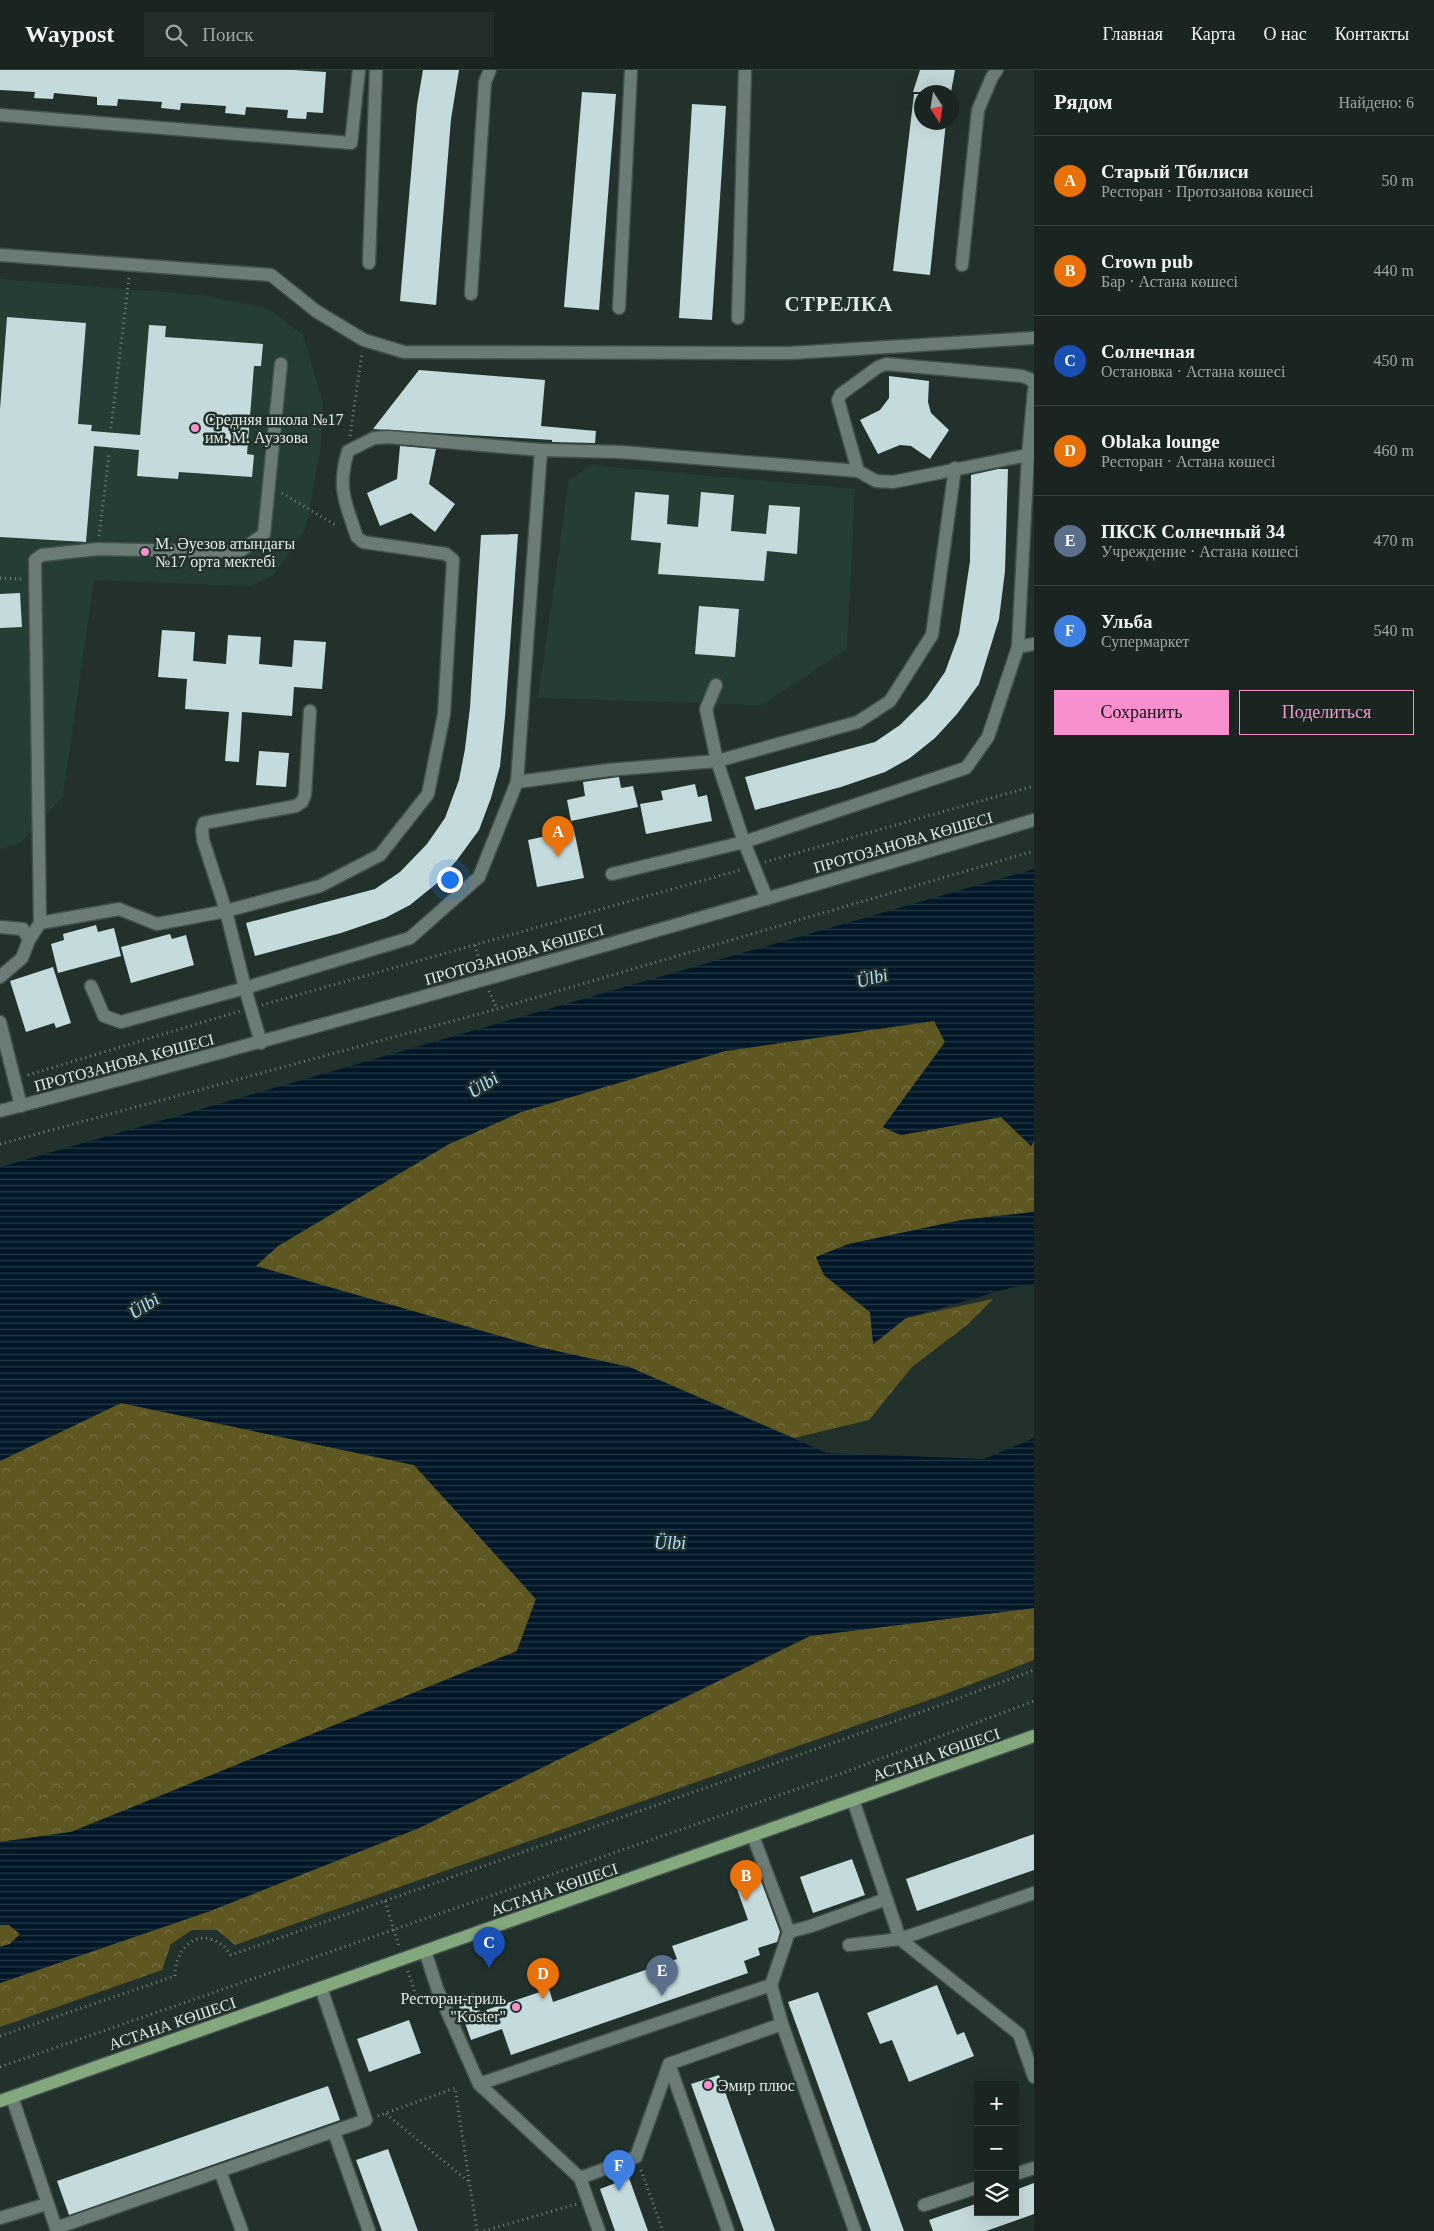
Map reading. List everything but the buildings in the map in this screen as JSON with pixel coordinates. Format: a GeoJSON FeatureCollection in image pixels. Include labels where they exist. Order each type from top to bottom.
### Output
{"type":"FeatureCollection","features":[{"type":"Feature","properties":{"kind":"main road","name":"АСТАНА КӨШЕСІ"},"geometry":{"type":"LineString","coordinates":[[0,2101],[1034,1736]]}},
{"type":"Feature","properties":{"kind":"street"},"geometry":{"type":"LineString","coordinates":[[0,115],[351,143],[359,70]]}},
{"type":"Feature","properties":{"kind":"street"},"geometry":{"type":"LineString","coordinates":[[369,263],[376,70]]}},
{"type":"Feature","properties":{"kind":"street"},"geometry":{"type":"LineString","coordinates":[[471,294],[485,82],[490,70]]}},
{"type":"Feature","properties":{"kind":"street"},"geometry":{"type":"LineString","coordinates":[[618,308],[631,70]]}},
{"type":"Feature","properties":{"kind":"street"},"geometry":{"type":"LineString","coordinates":[[738,318],[745,70]]}},
{"type":"Feature","properties":{"kind":"street"},"geometry":{"type":"LineString","coordinates":[[962,266],[978,110],[992,77],[997,70]]}},
{"type":"Feature","properties":{"kind":"street"},"geometry":{"type":"LineString","coordinates":[[0,255],[272,275],[316,311],[364,340],[404,352],[790,353],[1034,338]]}},
{"type":"Feature","properties":{"kind":"street"},"geometry":{"type":"LineString","coordinates":[[0,977],[22,958],[29,940],[40,923],[35,560],[42,555],[98,549],[239,552],[264,534],[281,364]]}},
{"type":"Feature","properties":{"kind":"street"},"geometry":{"type":"LineString","coordinates":[[858,471],[838,400],[841,394],[878,367],[886,364],[1022,376],[1034,383]]}},
{"type":"Feature","properties":{"kind":"street"},"geometry":{"type":"LineString","coordinates":[[612,874],[744,842],[966,768],[988,737],[1018,647],[1028,456],[1034,390]]}},
{"type":"Feature","properties":{"kind":"street"},"geometry":{"type":"LineString","coordinates":[[40,923],[119,908],[157,924],[226,911],[320,886],[380,855],[428,794],[444,714],[453,560],[446,554],[363,542],[357,537],[342,495],[342,471],[348,451],[374,438],[388,436],[541,450],[621,452],[858,471],[876,481],[893,482],[955,468],[1028,456]]}},
{"type":"Feature","properties":{"kind":"street"},"geometry":{"type":"LineString","coordinates":[[91,986],[104,1016],[121,1022],[245,988],[410,938],[479,878],[516,782],[541,450]]}},
{"type":"Feature","properties":{"kind":"street"},"geometry":{"type":"LineString","coordinates":[[516,782],[608,770],[717,760],[858,722],[890,700],[932,635],[955,468]]}},
{"type":"Feature","properties":{"kind":"street"},"geometry":{"type":"LineString","coordinates":[[1018,647],[1034,644]]}},
{"type":"Feature","properties":{"kind":"street"},"geometry":{"type":"LineString","coordinates":[[716,685],[706,709],[717,760],[744,842],[755,865],[767,899]]}},
{"type":"Feature","properties":{"kind":"street"},"geometry":{"type":"LineString","coordinates":[[261,1043],[226,911],[203,840],[202,830],[204,823],[296,806],[302,802],[305,795],[310,711]]}},
{"type":"Feature","properties":{"kind":"street","name":"ПРОТОЗАНОВА КӨШЕСІ"},"geometry":{"type":"LineString","coordinates":[[0,1111],[261,1043],[767,899],[1034,820]]}},
{"type":"Feature","properties":{"kind":"street"},"geometry":{"type":"LineString","coordinates":[[0,927],[23,929],[29,940]]}},
{"type":"Feature","properties":{"kind":"street"},"geometry":{"type":"LineString","coordinates":[[0,1022],[21,1106]]}},
{"type":"Feature","properties":{"kind":"street"},"geometry":{"type":"LineString","coordinates":[[852,1800],[900,1939],[1019,2034],[1034,2077]]}},
{"type":"Feature","properties":{"kind":"street"},"geometry":{"type":"LineString","coordinates":[[753,1836],[789,1932],[771,1985],[782,2024],[855,2231]]}},
{"type":"Feature","properties":{"kind":"street"},"geometry":{"type":"LineString","coordinates":[[849,1945],[900,1939],[1034,1893]]}},
{"type":"Feature","properties":{"kind":"street"},"geometry":{"type":"LineString","coordinates":[[789,1932],[811,1926],[886,1898]]}},
{"type":"Feature","properties":{"kind":"street"},"geometry":{"type":"LineString","coordinates":[[425,1951],[438,1991],[479,2084],[580,2178],[599,2231]]}},
{"type":"Feature","properties":{"kind":"street"},"geometry":{"type":"LineString","coordinates":[[479,2084],[771,1985]]}},
{"type":"Feature","properties":{"kind":"street"},"geometry":{"type":"LineString","coordinates":[[12,2097],[57,2230],[366,2120],[321,1988]]}},
{"type":"Feature","properties":{"kind":"street"},"geometry":{"type":"LineString","coordinates":[[669,2064],[782,2024]]}},
{"type":"Feature","properties":{"kind":"street"},"geometry":{"type":"LineString","coordinates":[[580,2178],[636,2157],[669,2064]]}},
{"type":"Feature","properties":{"kind":"street"},"geometry":{"type":"LineString","coordinates":[[669,2064],[728,2231]]}},
{"type":"Feature","properties":{"kind":"street"},"geometry":{"type":"LineString","coordinates":[[334,2132],[369,2231]]}},
{"type":"Feature","properties":{"kind":"street"},"geometry":{"type":"LineString","coordinates":[[1019,2173],[1034,2168]]}},
{"type":"Feature","properties":{"kind":"street"},"geometry":{"type":"LineString","coordinates":[[220,2171],[242,2231]]}},
{"type":"Feature","properties":{"kind":"street"},"geometry":{"type":"LineString","coordinates":[[924,2205],[974,2188]]}},
{"type":"Feature","properties":{"kind":"street"},"geometry":{"type":"LineString","coordinates":[[0,2218],[47,2204]]}},
{"type":"Feature","properties":{"kind":"path"},"geometry":{"type":"LineString","coordinates":[[112,428],[130,264]]}},
{"type":"Feature","properties":{"kind":"path"},"geometry":{"type":"LineString","coordinates":[[348,451],[364,340]]}},
{"type":"Feature","properties":{"kind":"path"},"geometry":{"type":"LineString","coordinates":[[98,549],[109,454]]}},
{"type":"Feature","properties":{"kind":"path"},"geometry":{"type":"LineString","coordinates":[[268,484],[357,537]]}},
{"type":"Feature","properties":{"kind":"path"},"geometry":{"type":"LineString","coordinates":[[0,578],[36,580]]}},
{"type":"Feature","properties":{"kind":"path"},"geometry":{"type":"LineString","coordinates":[[14,1079],[251,1008],[1034,786]]}},
{"type":"Feature","properties":{"kind":"path"},"geometry":{"type":"LineString","coordinates":[[0,1144],[497,1009],[1034,851]]}},
{"type":"Feature","properties":{"kind":"path"},"geometry":{"type":"LineString","coordinates":[[0,2036],[174,1976],[175,1962],[181,1950],[192,1941],[206,1938],[221,1944],[231,1955],[938,1706],[1034,1670]]}},
{"type":"Feature","properties":{"kind":"path"},"geometry":{"type":"LineString","coordinates":[[0,2067],[840,1774],[1034,1701]]}},
{"type":"Feature","properties":{"kind":"path"},"geometry":{"type":"LineString","coordinates":[[366,2120],[455,2088],[477,2231]]}},
{"type":"Feature","properties":{"kind":"path"},"geometry":{"type":"LineString","coordinates":[[386,2113],[469,2182]]}},
{"type":"Feature","properties":{"kind":"path"},"geometry":{"type":"LineString","coordinates":[[636,2157],[663,2231]]}},
{"type":"Feature","properties":{"kind":"path"},"geometry":{"type":"LineString","coordinates":[[484,2231],[588,2201]]}},
{"type":"Feature","properties":{"kind":"shaded area","name":"М. Әуезов атындағы №17 орта мектебі"},"geometry":{"type":"Polygon","coordinates":[[[0,279],[201,295],[269,309],[303,335],[323,403],[321,446],[306,528],[273,576],[250,586],[94,580],[63,796],[21,843],[0,849],[0,279]]]}},
{"type":"Feature","properties":{"kind":"shaded area"},"geometry":{"type":"Polygon","coordinates":[[[590,465],[855,489],[847,649],[762,705],[538,698],[569,480],[590,465]]]}},
{"type":"Feature","properties":{"kind":"green space"},"geometry":{"type":"Polygon","coordinates":[[[934,1020],[945,1042],[883,1127],[901,1135],[1001,1117],[1031,1145],[1034,1141],[1034,1212],[962,1220],[849,1244],[816,1257],[824,1275],[870,1312],[874,1344],[906,1318],[993,1299],[967,1325],[912,1367],[869,1420],[794,1438],[629,1367],[538,1347],[255,1266],[278,1246],[449,1144],[521,1112],[725,1051],[934,1020]]]}},
{"type":"Feature","properties":{"kind":"green space"},"geometry":{"type":"Polygon","coordinates":[[[121,1403],[414,1465],[536,1599],[517,1651],[71,1832],[0,1842],[0,1461],[121,1403]]]}},
{"type":"Feature","properties":{"kind":"green space"},"geometry":{"type":"Polygon","coordinates":[[[1034,1608],[1034,1660],[940,1696],[235,1945],[217,1930],[192,1930],[171,1944],[162,1970],[0,2027],[0,1983],[210,1911],[419,1828],[810,1636],[1034,1608]]]}},
{"type":"Feature","properties":{"kind":"green space"},"geometry":{"type":"Polygon","coordinates":[[[0,1925],[9,1925],[20,1934],[10,1944],[0,1947],[0,1925]]]}},
{"type":"Feature","properties":{"kind":"water","name":"Ülbi"},"geometry":{"type":"Polygon","coordinates":[[[1034,869],[1034,1141],[1031,1146],[1001,1117],[901,1135],[883,1127],[945,1042],[934,1021],[725,1051],[521,1112],[449,1144],[278,1246],[256,1266],[538,1347],[629,1367],[827,1453],[984,1459],[1034,1438],[1034,1608],[810,1636],[419,1828],[210,1911],[0,1983],[0,1947],[10,1944],[20,1934],[9,1925],[0,1925],[0,1842],[71,1832],[517,1651],[536,1599],[414,1465],[121,1403],[0,1461],[0,1167],[1034,869]]]}},
{"type":"Feature","properties":{"kind":"water"},"geometry":{"type":"Polygon","coordinates":[[[1034,1212],[1034,1284],[1010,1288],[906,1318],[873,1344],[870,1312],[824,1275],[816,1257],[849,1244],[962,1220],[1034,1212]]]}},
{"type":"Feature","properties":{"kind":"place","name":"Средняя школа №17 им. М. Ауэзова"},"geometry":{"type":"Point","coordinates":[195,428]}},
{"type":"Feature","properties":{"kind":"place","name":"М. Әуезов атындағы №17 орта мектебі"},"geometry":{"type":"Point","coordinates":[145,552]}},
{"type":"Feature","properties":{"kind":"place","name":"Старый Тбилиси"},"geometry":{"type":"Point","coordinates":[558,857]}},
{"type":"Feature","properties":{"kind":"place","name":"Crown pub"},"geometry":{"type":"Point","coordinates":[746,1901]}},
{"type":"Feature","properties":{"kind":"place","name":"Солнечная"},"geometry":{"type":"Point","coordinates":[489,1968]}},
{"type":"Feature","properties":{"kind":"place","name":"ПКСК Солнечный 34"},"geometry":{"type":"Point","coordinates":[662,1996]}},
{"type":"Feature","properties":{"kind":"place","name":"Oblaka lounge"},"geometry":{"type":"Point","coordinates":[543,1999]}},
{"type":"Feature","properties":{"kind":"place","name":"Ресторан-гриль \"Koster\""},"geometry":{"type":"Point","coordinates":[516,2007]}},
{"type":"Feature","properties":{"kind":"place","name":"Эмир плюс"},"geometry":{"type":"Point","coordinates":[708,2085]}},
{"type":"Feature","properties":{"kind":"place","name":"Ульба"},"geometry":{"type":"Point","coordinates":[619,2191]}},
{"type":"Feature","properties":{"kind":"district","name":"СТРЕЛКА"},"geometry":{"type":"Point","coordinates":[839,304]}}]}
